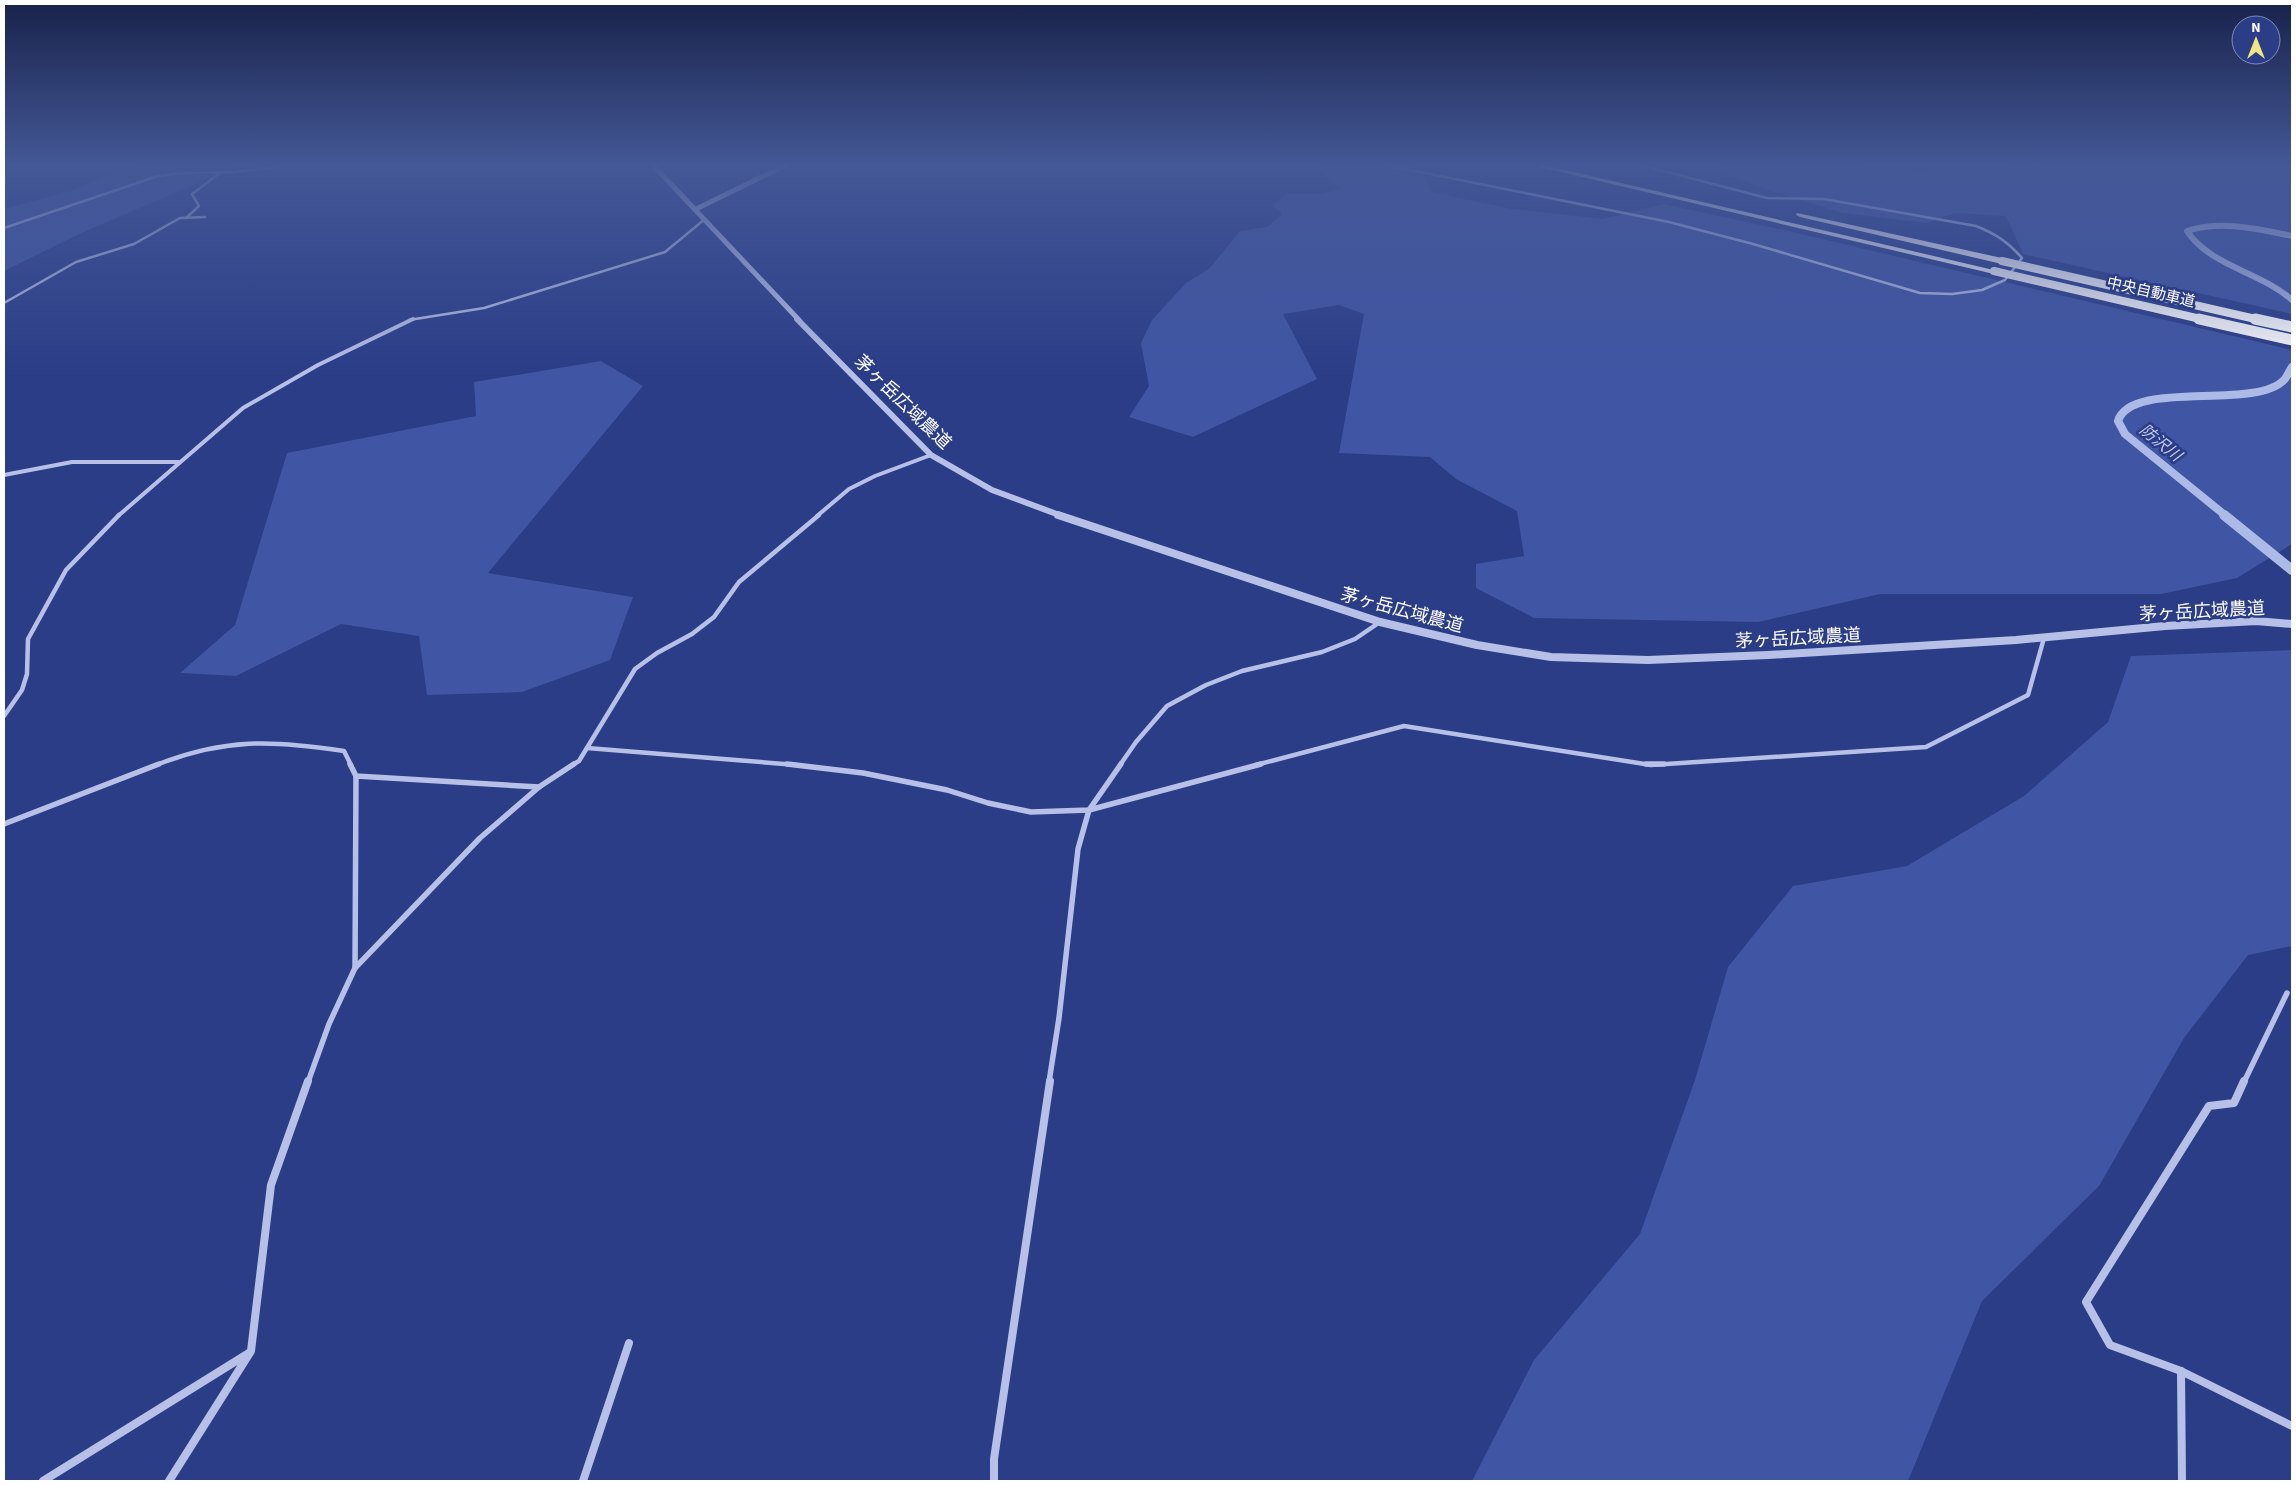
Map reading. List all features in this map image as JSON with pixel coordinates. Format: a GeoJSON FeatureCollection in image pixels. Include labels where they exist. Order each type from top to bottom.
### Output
{"type":"FeatureCollection","features":[{"type":"Feature","properties":{"kind":"highway","name":"中央自動車道"},"geometry":{"type":"LineString","coordinates":[[1835,234],[2292,340]]}},
{"type":"Feature","properties":{"kind":"highway","name":"中央自動車道"},"geometry":{"type":"LineString","coordinates":[[1884,234],[2292,327]]}},
{"type":"Feature","properties":{"kind":"street"},"geometry":{"type":"LineString","coordinates":[[4,303],[76,262],[134,244],[151,234]]}},
{"type":"Feature","properties":{"kind":"street"},"geometry":{"type":"LineString","coordinates":[[4,716],[22,690],[27,674],[28,639],[66,570],[128,505],[244,408],[318,365],[396,325],[414,318],[492,306],[665,252],[686,234]]}},
{"type":"Feature","properties":{"kind":"street","name":"茅ヶ岳広域農道"},"geometry":{"type":"LineString","coordinates":[[719,234],[785,306],[931,454],[982,487],[1014,500],[1380,622],[1477,645],[1551,657],[1648,660],[1768,655],[2044,638],[2165,626],[2256,621],[2292,624]]}},
{"type":"Feature","properties":{"kind":"street"},"geometry":{"type":"LineString","coordinates":[[1716,234],[1920,293],[1952,294],[1982,290],[2005,280],[2022,258],[2010,244],[1996,234]]}},
{"type":"Feature","properties":{"kind":"street"},"geometry":{"type":"LineString","coordinates":[[169,1481],[251,1351],[271,1185],[329,1024],[355,968],[394,930],[480,838],[539,787],[579,761],[636,670],[657,653],[692,634],[714,617],[739,582],[849,489],[875,476],[931,454]]}},
{"type":"Feature","properties":{"kind":"street"},"geometry":{"type":"LineString","coordinates":[[4,475],[72,462],[180,462]]}},
{"type":"Feature","properties":{"kind":"street"},"geometry":{"type":"LineString","coordinates":[[994,1481],[994,1459],[1058,1018],[1078,849],[1089,810],[1136,742],[1167,706],[1206,685],[1242,671],[1322,652],[1355,639],[1380,622]]}},
{"type":"Feature","properties":{"kind":"street"},"geometry":{"type":"LineString","coordinates":[[587,748],[751,760],[864,773],[947,790],[988,804],[1031,812],[1089,810],[1404,726],[1650,764],[1926,747],[2028,695],[2044,638]]}},
{"type":"Feature","properties":{"kind":"street"},"geometry":{"type":"LineString","coordinates":[[4,824],[162,763],[212,747],[255,742],[305,745],[344,752],[356,776],[355,968]]}},
{"type":"Feature","properties":{"kind":"street"},"geometry":{"type":"LineString","coordinates":[[356,776],[539,787]]}},
{"type":"Feature","properties":{"kind":"street"},"geometry":{"type":"LineString","coordinates":[[2287,993],[2234,1103],[2210,1106],[2086,1302],[2110,1346],[2181,1371],[2292,1426]]}},
{"type":"Feature","properties":{"kind":"street"},"geometry":{"type":"LineString","coordinates":[[583,1481],[629,1343]]}},
{"type":"Feature","properties":{"kind":"street"},"geometry":{"type":"LineString","coordinates":[[44,1481],[251,1351]]}},
{"type":"Feature","properties":{"kind":"street"},"geometry":{"type":"LineString","coordinates":[[2181,1371],[2182,1481]]}},
{"type":"Feature","properties":{"kind":"shaded area"},"geometry":{"type":"Polygon","coordinates":[[[4,234],[79,234],[77,235],[4,271],[4,234]]]}},
{"type":"Feature","properties":{"kind":"shaded area"},"geometry":{"type":"Polygon","coordinates":[[[1237,234],[1802,234],[2292,350],[2292,544],[2237,578],[2161,594],[1880,594],[1758,622],[1534,618],[1476,588],[1476,564],[1524,556],[1517,511],[1456,479],[1430,457],[1339,453],[1364,314],[1339,305],[1283,314],[1317,379],[1193,437],[1129,417],[1149,386],[1141,343],[1152,320],[1186,283],[1210,268],[1237,234]]]}},
{"type":"Feature","properties":{"kind":"shaded area"},"geometry":{"type":"Polygon","coordinates":[[[2014,234],[2292,234],[2292,314],[2023,254],[2014,234]]]}},
{"type":"Feature","properties":{"kind":"shaded area"},"geometry":{"type":"Polygon","coordinates":[[[601,361],[643,386],[488,573],[633,597],[610,660],[522,692],[427,695],[419,636],[341,624],[236,676],[180,673],[235,625],[287,453],[476,416],[474,382],[601,361]]]}},
{"type":"Feature","properties":{"kind":"shaded area"},"geometry":{"type":"Polygon","coordinates":[[[2292,650],[2292,946],[2248,955],[2184,1038],[2099,1186],[1982,1301],[1908,1481],[1472,1481],[1534,1360],[1640,1234],[1695,1080],[1728,967],[1793,886],[1907,866],[2024,796],[2108,722],[2131,656],[2292,650]]]}},
{"type":"Feature","properties":{"kind":"waterway","name":"防沢川"},"geometry":{"type":"LineString","coordinates":[[2190,234],[2209,253],[2266,282],[2292,300]]}},
{"type":"Feature","properties":{"kind":"waterway","name":"防沢川"},"geometry":{"type":"LineString","coordinates":[[2284,234],[2292,236]]}},
{"type":"Feature","properties":{"kind":"waterway","name":"防沢川"},"geometry":{"type":"LineString","coordinates":[[2226,516],[2125,434],[2118,421],[2128,408],[2145,401],[2247,394],[2269,389],[2284,380],[2292,367]]}},
{"type":"Feature","properties":{"kind":"waterway","name":"防沢川"},"geometry":{"type":"LineString","coordinates":[[2224,515],[2292,570]]}}]}
